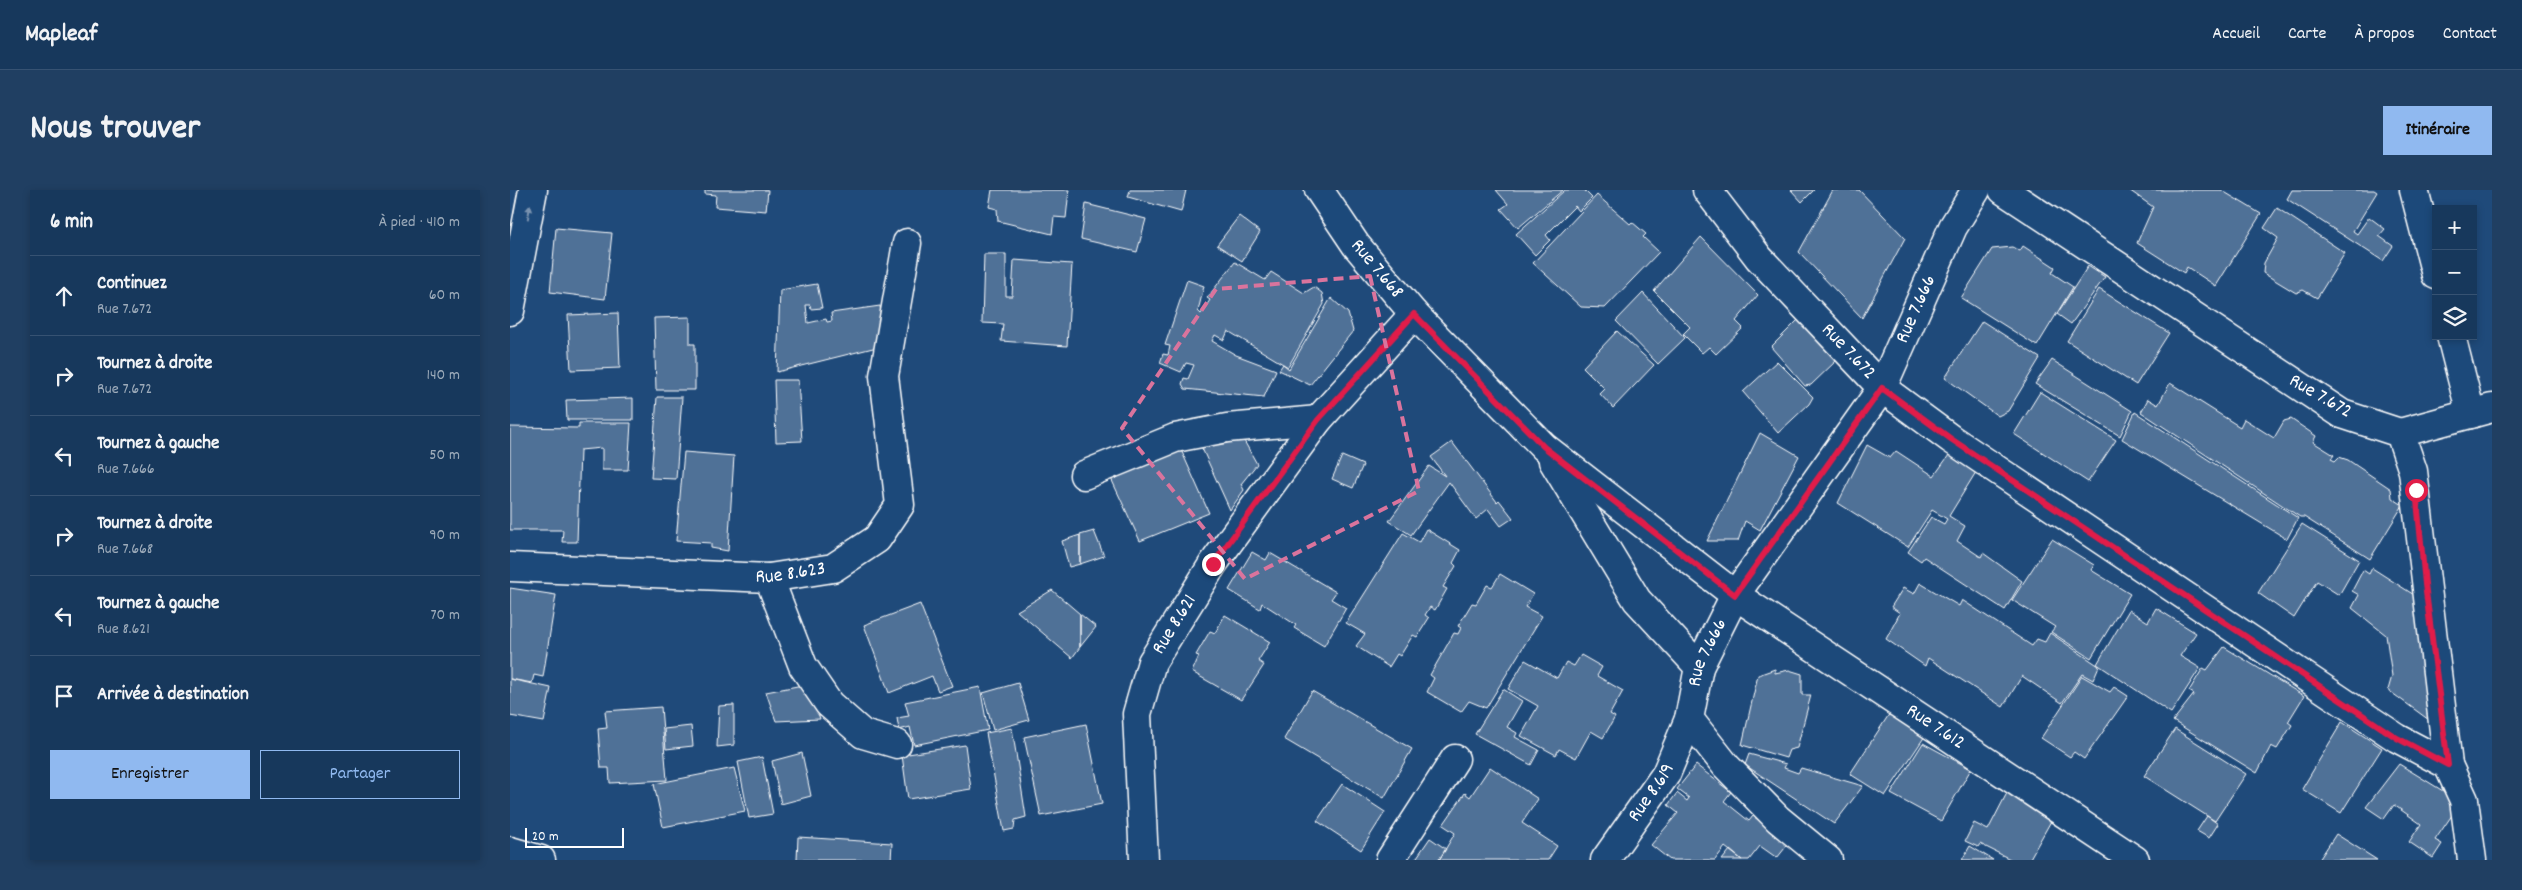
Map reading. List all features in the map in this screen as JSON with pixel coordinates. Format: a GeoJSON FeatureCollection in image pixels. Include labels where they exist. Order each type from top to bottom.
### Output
{"type":"FeatureCollection","features":[{"type":"Feature","properties":{"kind":"street"},"geometry":{"type":"LineString","coordinates":[[511,301],[533,190]]}},
{"type":"Feature","properties":{"kind":"street","name":"Rue 7.668"},"geometry":{"type":"LineString","coordinates":[[1319,190],[1356,244],[1414,314],[1544,447],[1735,595]]}},
{"type":"Feature","properties":{"kind":"street","name":"Rue 7.672"},"geometry":{"type":"LineString","coordinates":[[1707,190],[1759,258],[1882,388],[1959,444],[2397,738],[2448,765]]}},
{"type":"Feature","properties":{"kind":"street","name":"Rue 7.666"},"geometry":{"type":"LineString","coordinates":[[1689,719],[1699,667],[1735,595],[1882,388],[1954,227],[1976,190]]}},
{"type":"Feature","properties":{"kind":"street","name":"Rue 7.672"},"geometry":{"type":"LineString","coordinates":[[2003,190],[2342,414],[2400,433]]}},
{"type":"Feature","properties":{"kind":"street"},"geometry":{"type":"LineString","coordinates":[[2414,190],[2432,260]]}},
{"type":"Feature","properties":{"kind":"street","name":"Rue 8.623"},"geometry":{"type":"LineString","coordinates":[[510,567],[769,578],[833,568],[878,539],[900,505],[884,376],[907,243]]}},
{"type":"Feature","properties":{"kind":"street","name":"Rue 8.621"},"geometry":{"type":"LineString","coordinates":[[1144,860],[1138,714],[1152,662],[1213,564],[1318,420],[1414,314]]}},
{"type":"Feature","properties":{"kind":"street"},"geometry":{"type":"LineString","coordinates":[[2453,340],[2482,411],[2400,433],[2413,471],[2448,765],[2464,800],[2472,860]]}},
{"type":"Feature","properties":{"kind":"street"},"geometry":{"type":"LineString","coordinates":[[1084,474],[1175,438],[1227,428],[1318,420]]}},
{"type":"Feature","properties":{"kind":"street"},"geometry":{"type":"LineString","coordinates":[[1544,447],[1637,600],[1699,667]]}},
{"type":"Feature","properties":{"kind":"street"},"geometry":{"type":"LineString","coordinates":[[769,578],[803,666],[829,704],[863,734],[897,744]]}},
{"type":"Feature","properties":{"kind":"street","name":"Rue 7.612"},"geometry":{"type":"LineString","coordinates":[[1735,595],[2135,860]]}},
{"type":"Feature","properties":{"kind":"street"},"geometry":{"type":"LineString","coordinates":[[1689,719],[1726,766],[1778,819],[1828,860]]}},
{"type":"Feature","properties":{"kind":"street","name":"Rue 8.619"},"geometry":{"type":"LineString","coordinates":[[1605,860],[1666,774],[1689,719]]}},
{"type":"Feature","properties":{"kind":"street"},"geometry":{"type":"LineString","coordinates":[[1390,860],[1455,760]]}},
{"type":"Feature","properties":{"kind":"street"},"geometry":{"type":"LineString","coordinates":[[510,851],[541,860]]}},
{"type":"Feature","properties":{"kind":"highlighted area"},"geometry":{"type":"Polygon","coordinates":[[[1370,276],[1419,491],[1245,579],[1122,428],[1216,289],[1370,276]]]}},
{"type":"Feature","properties":{"kind":"building"},"geometry":{"type":"Polygon","coordinates":[[[705,190],[768,190],[766,211],[715,207],[716,195],[705,194],[705,190]]]}},
{"type":"Feature","properties":{"kind":"building"},"geometry":{"type":"Polygon","coordinates":[[[992,190],[1069,190],[1066,218],[1054,217],[1052,234],[998,221],[997,209],[989,207],[992,190]]]}},
{"type":"Feature","properties":{"kind":"building"},"geometry":{"type":"Polygon","coordinates":[[[1130,190],[1186,190],[1181,212],[1128,197],[1130,190]]]}},
{"type":"Feature","properties":{"kind":"building"},"geometry":{"type":"Polygon","coordinates":[[[1496,190],[1563,190],[1518,228],[1501,209],[1508,204],[1496,190]]]}},
{"type":"Feature","properties":{"kind":"building"},"geometry":{"type":"Polygon","coordinates":[[[1565,190],[1584,190],[1592,198],[1579,211],[1575,206],[1546,235],[1550,240],[1535,255],[1516,234],[1565,190]]]}},
{"type":"Feature","properties":{"kind":"building"},"geometry":{"type":"Polygon","coordinates":[[[1791,190],[1814,190],[1802,202],[1791,190]]]}},
{"type":"Feature","properties":{"kind":"building"},"geometry":{"type":"Polygon","coordinates":[[[1833,190],[1859,190],[1905,238],[1862,318],[1799,252],[1833,190]]]}},
{"type":"Feature","properties":{"kind":"building"},"geometry":{"type":"Polygon","coordinates":[[[2129,190],[2221,190],[2261,214],[2216,286],[2187,267],[2184,273],[2137,243],[2153,207],[2129,190]]]}},
{"type":"Feature","properties":{"kind":"building"},"geometry":{"type":"Polygon","coordinates":[[[2292,190],[2374,190],[2377,192],[2353,231],[2357,234],[2369,217],[2385,229],[2379,236],[2393,246],[2383,261],[2287,199],[2292,190]]]}},
{"type":"Feature","properties":{"kind":"building"},"geometry":{"type":"Polygon","coordinates":[[[1597,195],[1630,224],[1632,222],[1646,234],[1643,237],[1659,252],[1605,308],[1581,307],[1533,263],[1597,195]]]}},
{"type":"Feature","properties":{"kind":"building"},"geometry":{"type":"Polygon","coordinates":[[[1086,204],[1146,219],[1137,252],[1081,239],[1086,204]]]}},
{"type":"Feature","properties":{"kind":"building"},"geometry":{"type":"Polygon","coordinates":[[[2277,208],[2345,253],[2317,298],[2303,290],[2296,293],[2263,273],[2264,263],[2278,238],[2264,228],[2277,208]]]}},
{"type":"Feature","properties":{"kind":"building"},"geometry":{"type":"Polygon","coordinates":[[[1239,216],[1260,232],[1242,261],[1217,245],[1239,216]]]}},
{"type":"Feature","properties":{"kind":"building"},"geometry":{"type":"Polygon","coordinates":[[[556,228],[612,233],[605,299],[550,292],[556,228]]]}},
{"type":"Feature","properties":{"kind":"building"},"geometry":{"type":"Polygon","coordinates":[[[1701,237],[1758,295],[1736,321],[1743,328],[1716,354],[1709,347],[1702,353],[1683,334],[1690,327],[1654,291],[1701,237]]]}},
{"type":"Feature","properties":{"kind":"building"},"geometry":{"type":"Polygon","coordinates":[[[2023,246],[2055,267],[2052,273],[2073,287],[2037,346],[1961,298],[1992,249],[2012,247],[2020,251],[2023,246]]]}},
{"type":"Feature","properties":{"kind":"building"},"geometry":{"type":"Polygon","coordinates":[[[984,254],[1006,254],[1006,296],[1012,296],[1014,260],[1072,264],[1067,346],[1001,341],[1003,324],[982,323],[984,254]]]}},
{"type":"Feature","properties":{"kind":"building"},"geometry":{"type":"Polygon","coordinates":[[[1235,262],[1265,280],[1271,272],[1304,293],[1314,287],[1322,293],[1324,304],[1288,367],[1228,331],[1224,340],[1215,335],[1212,341],[1236,355],[1276,370],[1264,397],[1185,389],[1182,384],[1184,378],[1188,379],[1194,365],[1186,363],[1181,372],[1160,363],[1163,354],[1168,355],[1170,346],[1165,345],[1187,280],[1204,286],[1198,311],[1201,314],[1210,300],[1207,298],[1235,262]]]}},
{"type":"Feature","properties":{"kind":"building"},"geometry":{"type":"Polygon","coordinates":[[[2088,266],[2105,277],[2071,324],[2057,314],[2088,266]]]}},
{"type":"Feature","properties":{"kind":"building"},"geometry":{"type":"Polygon","coordinates":[[[817,284],[822,308],[811,309],[810,305],[806,305],[808,323],[826,319],[827,322],[832,321],[831,313],[880,306],[885,345],[777,372],[780,290],[817,284]]]}},
{"type":"Feature","properties":{"kind":"building"},"geometry":{"type":"Polygon","coordinates":[[[2099,289],[2169,333],[2136,385],[2067,341],[2099,289]]]}},
{"type":"Feature","properties":{"kind":"building"},"geometry":{"type":"Polygon","coordinates":[[[1643,293],[1685,338],[1658,364],[1616,321],[1643,293]]]}},
{"type":"Feature","properties":{"kind":"building"},"geometry":{"type":"Polygon","coordinates":[[[1331,298],[1348,313],[1353,331],[1310,385],[1279,370],[1283,364],[1289,369],[1331,298]]]}},
{"type":"Feature","properties":{"kind":"building"},"geometry":{"type":"Polygon","coordinates":[[[618,313],[620,368],[571,370],[568,315],[618,313]]]}},
{"type":"Feature","properties":{"kind":"building"},"geometry":{"type":"Polygon","coordinates":[[[1803,315],[1837,360],[1811,385],[1805,386],[1771,347],[1803,315]]]}},
{"type":"Feature","properties":{"kind":"building"},"geometry":{"type":"Polygon","coordinates":[[[690,317],[690,344],[695,344],[695,390],[656,390],[654,318],[690,317]]]}},
{"type":"Feature","properties":{"kind":"building"},"geometry":{"type":"Polygon","coordinates":[[[1982,321],[2040,358],[2008,411],[1998,416],[1945,378],[1982,321]]]}},
{"type":"Feature","properties":{"kind":"building"},"geometry":{"type":"Polygon","coordinates":[[[1617,331],[1654,365],[1613,408],[1600,394],[1605,389],[1583,367],[1617,331]]]}},
{"type":"Feature","properties":{"kind":"building"},"geometry":{"type":"Polygon","coordinates":[[[2052,360],[2132,411],[2120,436],[2035,384],[2052,360]]]}},
{"type":"Feature","properties":{"kind":"building"},"geometry":{"type":"Polygon","coordinates":[[[1777,361],[1813,397],[1809,404],[1778,433],[1743,392],[1777,361]]]}},
{"type":"Feature","properties":{"kind":"building"},"geometry":{"type":"Polygon","coordinates":[[[774,380],[798,380],[802,441],[776,442],[774,380]]]}},
{"type":"Feature","properties":{"kind":"building"},"geometry":{"type":"Polygon","coordinates":[[[2170,383],[2240,427],[2244,419],[2274,438],[2284,421],[2291,419],[2316,436],[2313,442],[2334,455],[2331,459],[2335,461],[2339,457],[2348,460],[2391,489],[2392,498],[2403,505],[2370,559],[2304,517],[2300,517],[2141,412],[2148,399],[2158,405],[2170,383]]]}},
{"type":"Feature","properties":{"kind":"building"},"geometry":{"type":"Polygon","coordinates":[[[2040,392],[2116,440],[2088,482],[2014,434],[2040,392]]]}},
{"type":"Feature","properties":{"kind":"building"},"geometry":{"type":"Polygon","coordinates":[[[657,397],[682,397],[676,479],[651,478],[657,397]]]}},
{"type":"Feature","properties":{"kind":"building"},"geometry":{"type":"Polygon","coordinates":[[[633,398],[633,420],[567,420],[566,400],[633,398]]]}},
{"type":"Feature","properties":{"kind":"building"},"geometry":{"type":"Polygon","coordinates":[[[2135,412],[2298,518],[2287,539],[2122,439],[2135,412]]]}},
{"type":"Feature","properties":{"kind":"building"},"geometry":{"type":"Polygon","coordinates":[[[579,423],[631,423],[628,470],[602,470],[602,448],[580,450],[577,542],[562,542],[563,530],[510,530],[510,427],[579,428],[579,423]]]}},
{"type":"Feature","properties":{"kind":"building"},"geometry":{"type":"Polygon","coordinates":[[[1760,433],[1799,456],[1760,530],[1745,521],[1738,541],[1707,541],[1760,433]]]}},
{"type":"Feature","properties":{"kind":"building"},"geometry":{"type":"Polygon","coordinates":[[[1243,439],[1257,464],[1241,484],[1244,490],[1230,510],[1200,444],[1243,439]]]}},
{"type":"Feature","properties":{"kind":"building"},"geometry":{"type":"Polygon","coordinates":[[[1452,442],[1497,502],[1499,500],[1513,518],[1501,526],[1488,509],[1476,519],[1449,482],[1411,535],[1389,521],[1429,466],[1445,476],[1431,457],[1452,442]]]}},
{"type":"Feature","properties":{"kind":"building"},"geometry":{"type":"Polygon","coordinates":[[[1178,443],[1209,513],[1140,541],[1109,474],[1178,443]]]}},
{"type":"Feature","properties":{"kind":"building"},"geometry":{"type":"Polygon","coordinates":[[[1867,445],[1890,458],[1896,451],[1934,476],[1949,455],[1976,472],[1949,516],[1965,526],[1957,541],[1981,557],[1983,553],[2022,581],[2005,610],[1924,557],[1921,561],[1908,552],[1931,517],[1944,524],[1947,519],[1932,510],[1908,547],[1838,503],[1867,445]]]}},
{"type":"Feature","properties":{"kind":"building"},"geometry":{"type":"Polygon","coordinates":[[[684,452],[734,456],[728,551],[711,548],[711,543],[676,541],[684,452]]]}},
{"type":"Feature","properties":{"kind":"building"},"geometry":{"type":"Polygon","coordinates":[[[1342,456],[1363,465],[1353,488],[1332,479],[1342,456]]]}},
{"type":"Feature","properties":{"kind":"building"},"geometry":{"type":"Polygon","coordinates":[[[2302,524],[2359,560],[2339,595],[2317,581],[2294,618],[2258,593],[2302,524]]]}},
{"type":"Feature","properties":{"kind":"building"},"geometry":{"type":"Polygon","coordinates":[[[1426,529],[1460,550],[1453,563],[1456,566],[1443,587],[1447,589],[1435,610],[1430,607],[1425,615],[1429,618],[1417,637],[1413,635],[1400,656],[1397,654],[1389,667],[1356,646],[1365,634],[1346,623],[1403,533],[1419,542],[1426,529]]]}},
{"type":"Feature","properties":{"kind":"building"},"geometry":{"type":"Polygon","coordinates":[[[1094,531],[1104,556],[1080,564],[1080,535],[1094,531]]]}},
{"type":"Feature","properties":{"kind":"building"},"geometry":{"type":"Polygon","coordinates":[[[1080,535],[1080,564],[1069,567],[1062,541],[1080,535]]]}},
{"type":"Feature","properties":{"kind":"building"},"geometry":{"type":"Polygon","coordinates":[[[2052,539],[2094,565],[2091,570],[2130,594],[2091,658],[2051,632],[2055,627],[2012,600],[2052,539]]]}},
{"type":"Feature","properties":{"kind":"building"},"geometry":{"type":"Polygon","coordinates":[[[1252,552],[1266,560],[1270,553],[1336,592],[1331,599],[1346,608],[1324,646],[1294,628],[1296,625],[1262,603],[1260,609],[1229,590],[1252,552]]]}},
{"type":"Feature","properties":{"kind":"building"},"geometry":{"type":"Polygon","coordinates":[[[2372,568],[2422,600],[2438,715],[2429,720],[2388,690],[2392,676],[2386,635],[2352,608],[2359,595],[2352,591],[2363,570],[2369,574],[2372,568]]]}},
{"type":"Feature","properties":{"kind":"building"},"geometry":{"type":"Polygon","coordinates":[[[1500,574],[1533,594],[1525,607],[1542,616],[1486,708],[1469,701],[1461,712],[1427,692],[1434,678],[1430,675],[1454,633],[1458,634],[1461,628],[1458,626],[1472,603],[1476,604],[1487,585],[1492,587],[1500,574]]]}},
{"type":"Feature","properties":{"kind":"building"},"geometry":{"type":"Polygon","coordinates":[[[1920,583],[1959,606],[1962,600],[2032,646],[2037,639],[2045,642],[2050,633],[2099,666],[2093,680],[2082,674],[2062,703],[2022,676],[2003,707],[1928,658],[1925,666],[1886,639],[1900,613],[1891,607],[1903,588],[1914,594],[1920,583]]]}},
{"type":"Feature","properties":{"kind":"building"},"geometry":{"type":"Polygon","coordinates":[[[510,588],[556,595],[543,677],[534,675],[532,683],[510,679],[510,588]]]}},
{"type":"Feature","properties":{"kind":"building"},"geometry":{"type":"Polygon","coordinates":[[[1052,590],[1080,614],[1080,647],[1072,658],[1017,611],[1052,590]]]}},
{"type":"Feature","properties":{"kind":"building"},"geometry":{"type":"Polygon","coordinates":[[[920,604],[952,686],[938,691],[932,676],[889,693],[864,625],[920,604]]]}},
{"type":"Feature","properties":{"kind":"building"},"geometry":{"type":"Polygon","coordinates":[[[2156,608],[2196,633],[2180,656],[2200,668],[2171,713],[2097,664],[2129,610],[2148,622],[2156,608]]]}},
{"type":"Feature","properties":{"kind":"building"},"geometry":{"type":"Polygon","coordinates":[[[1080,614],[1096,627],[1080,647],[1080,614]]]}},
{"type":"Feature","properties":{"kind":"building"},"geometry":{"type":"Polygon","coordinates":[[[1225,615],[1270,642],[1258,661],[1264,665],[1241,700],[1192,672],[1199,656],[1196,655],[1210,631],[1215,633],[1225,615]]]}},
{"type":"Feature","properties":{"kind":"building"},"geometry":{"type":"Polygon","coordinates":[[[2224,647],[2304,696],[2288,722],[2292,725],[2277,749],[2271,746],[2257,773],[2173,721],[2194,694],[2189,691],[2203,668],[2207,670],[2224,647]]]}},
{"type":"Feature","properties":{"kind":"building"},"geometry":{"type":"Polygon","coordinates":[[[1581,655],[1602,667],[1597,676],[1623,691],[1610,714],[1615,717],[1603,738],[1591,731],[1576,758],[1559,749],[1556,755],[1521,736],[1538,706],[1508,689],[1525,660],[1557,678],[1566,662],[1574,666],[1581,655]]]}},
{"type":"Feature","properties":{"kind":"building"},"geometry":{"type":"Polygon","coordinates":[[[1775,669],[1775,673],[1789,670],[1802,674],[1802,695],[1811,695],[1797,748],[1789,750],[1786,758],[1742,745],[1758,675],[1775,669]]]}},
{"type":"Feature","properties":{"kind":"building"},"geometry":{"type":"Polygon","coordinates":[[[2082,676],[2110,692],[2114,687],[2128,696],[2084,759],[2074,752],[2070,757],[2041,738],[2082,676]]]}},
{"type":"Feature","properties":{"kind":"building"},"geometry":{"type":"Polygon","coordinates":[[[510,679],[551,688],[544,722],[510,716],[510,679]]]}},
{"type":"Feature","properties":{"kind":"building"},"geometry":{"type":"Polygon","coordinates":[[[1018,683],[1029,720],[993,730],[983,693],[1018,683]]]}},
{"type":"Feature","properties":{"kind":"building"},"geometry":{"type":"Polygon","coordinates":[[[808,684],[820,719],[776,721],[766,692],[808,684]]]}},
{"type":"Feature","properties":{"kind":"building"},"geometry":{"type":"Polygon","coordinates":[[[980,687],[988,730],[914,745],[910,727],[899,730],[897,718],[909,716],[905,702],[980,687]]]}},
{"type":"Feature","properties":{"kind":"building"},"geometry":{"type":"Polygon","coordinates":[[[1503,689],[1522,701],[1507,727],[1517,733],[1515,737],[1539,750],[1531,765],[1475,734],[1503,689]]]}},
{"type":"Feature","properties":{"kind":"building"},"geometry":{"type":"Polygon","coordinates":[[[1312,691],[1412,749],[1384,798],[1284,739],[1312,691]]]}},
{"type":"Feature","properties":{"kind":"building"},"geometry":{"type":"Polygon","coordinates":[[[734,705],[734,745],[717,747],[719,706],[734,705]]]}},
{"type":"Feature","properties":{"kind":"building"},"geometry":{"type":"Polygon","coordinates":[[[661,707],[667,780],[610,783],[609,768],[601,768],[598,729],[607,728],[605,711],[661,707]]]}},
{"type":"Feature","properties":{"kind":"building"},"geometry":{"type":"Polygon","coordinates":[[[1890,713],[1925,736],[1885,796],[1850,774],[1890,713]]]}},
{"type":"Feature","properties":{"kind":"building"},"geometry":{"type":"Polygon","coordinates":[[[2342,722],[2382,748],[2341,813],[2302,789],[2342,722]]]}},
{"type":"Feature","properties":{"kind":"building"},"geometry":{"type":"Polygon","coordinates":[[[1086,724],[1102,804],[1041,816],[1024,737],[1086,724]]]}},
{"type":"Feature","properties":{"kind":"building"},"geometry":{"type":"Polygon","coordinates":[[[691,726],[693,746],[666,749],[664,729],[691,726]]]}},
{"type":"Feature","properties":{"kind":"building"},"geometry":{"type":"Polygon","coordinates":[[[1012,728],[1026,817],[1015,820],[1014,829],[1004,831],[986,733],[1012,728]]]}},
{"type":"Feature","properties":{"kind":"building"},"geometry":{"type":"Polygon","coordinates":[[[2175,729],[2246,774],[2215,821],[2144,776],[2175,729]]]}},
{"type":"Feature","properties":{"kind":"building"},"geometry":{"type":"Polygon","coordinates":[[[1923,743],[1971,769],[1941,821],[1891,794],[1923,743]]]}},
{"type":"Feature","properties":{"kind":"building"},"geometry":{"type":"Polygon","coordinates":[[[965,745],[971,789],[908,799],[902,755],[965,745]]]}},
{"type":"Feature","properties":{"kind":"building"},"geometry":{"type":"Polygon","coordinates":[[[802,753],[811,796],[781,804],[772,761],[802,753]]]}},
{"type":"Feature","properties":{"kind":"building"},"geometry":{"type":"Polygon","coordinates":[[[1749,754],[1786,764],[1784,768],[1798,773],[1801,768],[1863,786],[1834,824],[1745,765],[1749,754]]]}},
{"type":"Feature","properties":{"kind":"building"},"geometry":{"type":"Polygon","coordinates":[[[762,757],[773,814],[749,818],[738,762],[762,757]]]}},
{"type":"Feature","properties":{"kind":"building"},"geometry":{"type":"Polygon","coordinates":[[[2399,764],[2461,802],[2435,840],[2442,844],[2433,858],[2409,842],[2421,824],[2394,805],[2384,819],[2366,807],[2399,764]]]}},
{"type":"Feature","properties":{"kind":"building"},"geometry":{"type":"Polygon","coordinates":[[[1696,765],[1731,792],[1724,801],[1749,821],[1753,816],[1789,843],[1777,858],[1760,846],[1749,860],[1742,860],[1725,847],[1715,860],[1670,860],[1651,845],[1678,813],[1668,805],[1677,793],[1687,801],[1689,798],[1677,789],[1696,765]]]}},
{"type":"Feature","properties":{"kind":"building"},"geometry":{"type":"Polygon","coordinates":[[[1490,767],[1538,799],[1522,823],[1557,846],[1548,860],[1439,860],[1455,833],[1443,825],[1465,793],[1470,797],[1490,767]]]}},
{"type":"Feature","properties":{"kind":"building"},"geometry":{"type":"Polygon","coordinates":[[[734,768],[745,811],[663,827],[654,784],[734,768]]]}},
{"type":"Feature","properties":{"kind":"building"},"geometry":{"type":"Polygon","coordinates":[[[1342,784],[1385,812],[1361,850],[1317,821],[1342,784]]]}},
{"type":"Feature","properties":{"kind":"building"},"geometry":{"type":"Polygon","coordinates":[[[2008,791],[2055,814],[2029,860],[2012,860],[1980,844],[1978,847],[1965,841],[1974,823],[1988,830],[2008,791]]]}},
{"type":"Feature","properties":{"kind":"building"},"geometry":{"type":"Polygon","coordinates":[[[2207,816],[2218,824],[2209,838],[2197,831],[2207,816]]]}},
{"type":"Feature","properties":{"kind":"building"},"geometry":{"type":"Polygon","coordinates":[[[2336,834],[2377,860],[2319,860],[2336,834]]]}},
{"type":"Feature","properties":{"kind":"building"},"geometry":{"type":"Polygon","coordinates":[[[798,837],[892,843],[891,860],[797,860],[798,837]]]}},
{"type":"Feature","properties":{"kind":"building"},"geometry":{"type":"Polygon","coordinates":[[[1430,838],[1446,849],[1439,860],[1415,860],[1430,838]]]}},
{"type":"Feature","properties":{"kind":"building"},"geometry":{"type":"Polygon","coordinates":[[[1970,846],[1993,860],[1962,860],[1970,846]]]}},
{"type":"Feature","properties":{"kind":"building"},"geometry":{"type":"Polygon","coordinates":[[[1730,850],[1742,860],[1722,860],[1730,850]]]}},
{"type":"Feature","properties":{"kind":"route"},"geometry":{"type":"LineString","coordinates":[[1213,564],[1318,420],[1414,314],[1544,447],[1735,595],[1882,388],[1951,439],[2397,738],[2448,765],[2425,584],[2416,490]]}}]}
